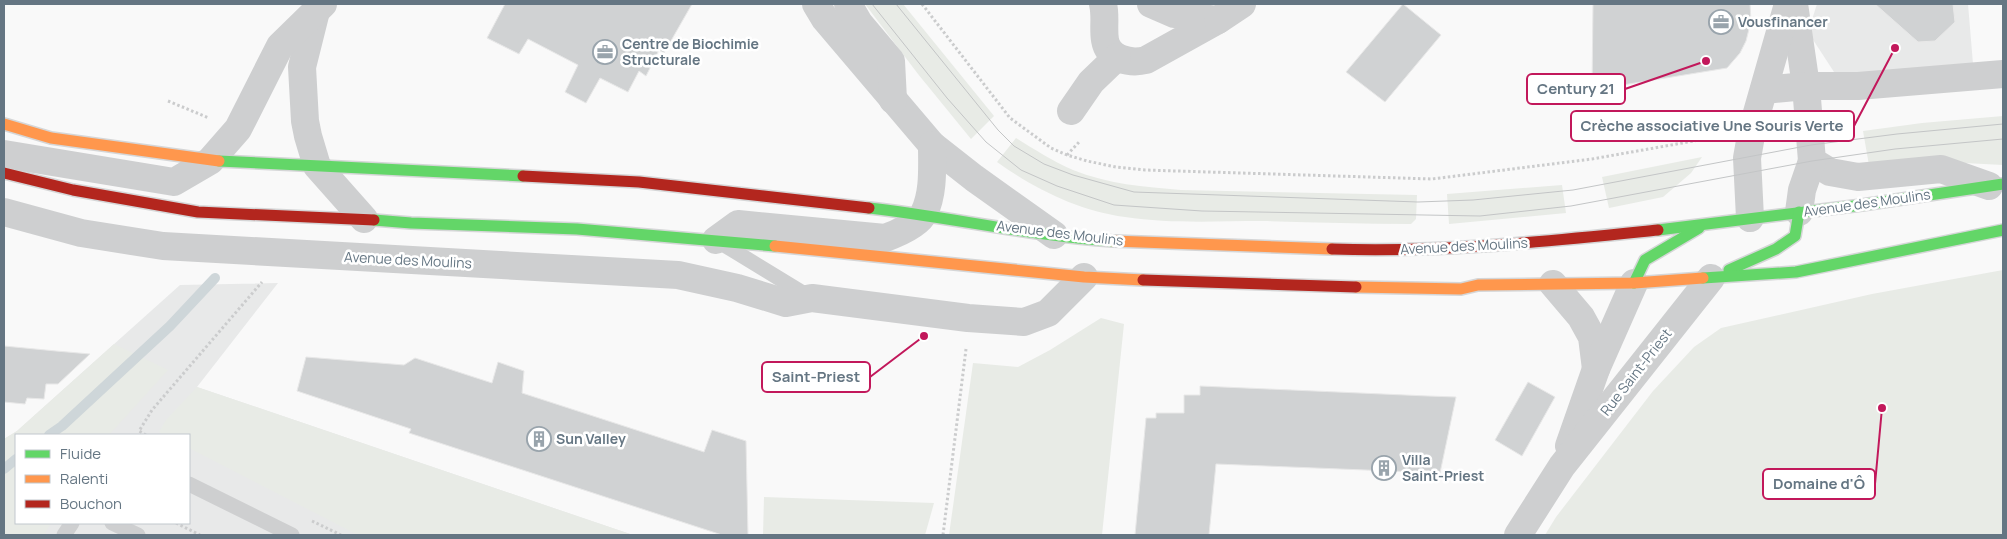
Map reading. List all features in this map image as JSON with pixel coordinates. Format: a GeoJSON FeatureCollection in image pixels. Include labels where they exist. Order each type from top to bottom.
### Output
{"type":"FeatureCollection","features":[{"type":"Feature","properties":{"kind":"main road","name":"Avenue des Moulins"},"geometry":{"type":"LineString","coordinates":[[4,124],[51,138],[210,160],[368,170],[639,182],[924,214],[1054,235],[1110,241],[1389,251],[1544,242],[1704,225],[1862,205],[1996,185]]}},
{"type":"Feature","properties":{"kind":"main road","name":"Avenue des Moulins"},"geometry":{"type":"LineString","coordinates":[[4,173],[73,190],[198,212],[577,229],[716,240],[1084,277],[1284,286],[1461,289],[1478,285],[1634,284],[1796,272],[2003,230]]}},
{"type":"Feature","properties":{"kind":"main road"},"geometry":{"type":"LineString","coordinates":[[1712,278],[1776,250],[1795,236],[1799,212]]}},
{"type":"Feature","properties":{"kind":"main road"},"geometry":{"type":"LineString","coordinates":[[1634,284],[1645,260],[1704,225]]}},
{"type":"Feature","properties":{"kind":"street"},"geometry":{"type":"LineString","coordinates":[[816,4],[826,19],[932,146],[1054,235]]}},
{"type":"Feature","properties":{"kind":"street"},"geometry":{"type":"LineString","coordinates":[[848,4],[859,23],[891,61],[893,100]]}},
{"type":"Feature","properties":{"kind":"street"},"geometry":{"type":"LineString","coordinates":[[1104,4],[1105,42],[1117,57],[1136,62],[1146,60],[1218,20],[1242,4]]}},
{"type":"Feature","properties":{"kind":"street"},"geometry":{"type":"LineString","coordinates":[[1151,4],[1174,14],[1218,20]]}},
{"type":"Feature","properties":{"kind":"street"},"geometry":{"type":"LineString","coordinates":[[1750,218],[1747,158],[1752,130],[1788,4]]}},
{"type":"Feature","properties":{"kind":"street"},"geometry":{"type":"LineString","coordinates":[[1794,4],[1806,86],[1812,161],[1802,190],[1799,212]]}},
{"type":"Feature","properties":{"kind":"street"},"geometry":{"type":"LineString","coordinates":[[4,154],[174,182],[210,160],[238,130],[280,46],[319,8]]}},
{"type":"Feature","properties":{"kind":"street"},"geometry":{"type":"LineString","coordinates":[[319,8],[302,67],[305,121],[317,166],[364,219]]}},
{"type":"Feature","properties":{"kind":"street"},"geometry":{"type":"LineString","coordinates":[[1071,111],[1091,82],[1117,57]]}},
{"type":"Feature","properties":{"kind":"street"},"geometry":{"type":"LineString","coordinates":[[1764,90],[1806,86],[1858,86],[2003,74]]}},
{"type":"Feature","properties":{"kind":"street"},"geometry":{"type":"LineString","coordinates":[[716,240],[738,224],[884,238],[903,231],[924,214],[931,185],[932,146]]}},
{"type":"Feature","properties":{"kind":"street"},"geometry":{"type":"LineString","coordinates":[[1812,161],[1830,172],[1858,177],[1940,169],[1996,185]]}},
{"type":"Feature","properties":{"kind":"street","name":"Avenue des Moulins"},"geometry":{"type":"LineString","coordinates":[[4,212],[82,232],[163,246],[678,276],[737,288],[786,303],[812,298],[968,318],[1024,322],[1048,313],[1084,277]]}},
{"type":"Feature","properties":{"kind":"street","name":"Rue Saint-Priest"},"geometry":{"type":"LineString","coordinates":[[1518,535],[1562,466],[1712,278]]}},
{"type":"Feature","properties":{"kind":"street","name":"Rue Saint-Priest"},"geometry":{"type":"LineString","coordinates":[[1553,284],[1581,317],[1592,338],[1596,369]]}},
{"type":"Feature","properties":{"kind":"street","name":"Rue Saint-Priest"},"geometry":{"type":"LineString","coordinates":[[1562,466],[1596,369],[1634,284]]}},
{"type":"Feature","properties":{"kind":"lane","name":"Avenue des Moulins"},"geometry":{"type":"LineString","coordinates":[[716,240],[812,298]]}},
{"type":"Feature","properties":{"kind":"lane"},"geometry":{"type":"LineString","coordinates":[[190,484],[292,535]]}},
{"type":"Feature","properties":{"kind":"lane"},"geometry":{"type":"LineString","coordinates":[[64,535],[71,524]]}},
{"type":"Feature","properties":{"kind":"lane"},"geometry":{"type":"LineString","coordinates":[[114,524],[138,535]]}},
{"type":"Feature","properties":{"kind":"path"},"geometry":{"type":"LineString","coordinates":[[922,4],[1010,118],[1051,148],[1087,161],[1116,167],[1155,170],[1432,178],[1592,159],[1752,130]]}},
{"type":"Feature","properties":{"kind":"path"},"geometry":{"type":"LineString","coordinates":[[144,434],[139,431],[152,410],[262,282]]}},
{"type":"Feature","properties":{"kind":"path"},"geometry":{"type":"LineString","coordinates":[[943,535],[967,343]]}},
{"type":"Feature","properties":{"kind":"path"},"geometry":{"type":"LineString","coordinates":[[178,524],[200,535]]}},
{"type":"Feature","properties":{"kind":"shaded area"},"geometry":{"type":"Polygon","coordinates":[[[865,4],[903,4],[994,116],[971,139],[918,74],[865,4]]]}},
{"type":"Feature","properties":{"kind":"shaded area"},"geometry":{"type":"Polygon","coordinates":[[[1817,4],[1968,4],[1973,64],[1836,75],[1808,32],[1817,4]]]}},
{"type":"Feature","properties":{"kind":"shaded area"},"geometry":{"type":"Polygon","coordinates":[[[2003,116],[2003,165],[1945,162],[1870,171],[1863,131],[1922,123],[2003,116]]]}},
{"type":"Feature","properties":{"kind":"shaded area"},"geometry":{"type":"Polygon","coordinates":[[[1016,138],[1050,159],[1086,175],[1154,188],[1417,195],[1416,219],[1411,224],[1262,221],[1194,222],[1159,221],[1108,214],[1074,204],[1042,190],[997,162],[1016,138]]]}},
{"type":"Feature","properties":{"kind":"shaded area"},"geometry":{"type":"Polygon","coordinates":[[[1702,157],[1691,173],[1663,197],[1609,208],[1602,177],[1702,157]]]}},
{"type":"Feature","properties":{"kind":"shaded area"},"geometry":{"type":"Polygon","coordinates":[[[1562,185],[1566,213],[1449,224],[1447,194],[1562,185]]]}},
{"type":"Feature","properties":{"kind":"shaded area"},"geometry":{"type":"Polygon","coordinates":[[[2003,270],[2003,535],[1545,535],[1556,517],[1653,391],[1694,347],[1721,328],[1872,294],[2003,270]]]}},
{"type":"Feature","properties":{"kind":"shaded area"},"geometry":{"type":"Polygon","coordinates":[[[278,283],[197,387],[633,535],[4,535],[4,439],[17,431],[180,285],[278,283]]]}},
{"type":"Feature","properties":{"kind":"shaded area"},"geometry":{"type":"Polygon","coordinates":[[[1101,318],[1124,324],[1102,535],[949,535],[973,363],[1018,367],[1050,350],[1101,318]]]}},
{"type":"Feature","properties":{"kind":"shaded area"},"geometry":{"type":"Polygon","coordinates":[[[114,344],[168,370],[110,434],[15,434],[15,524],[50,524],[44,535],[4,535],[4,439],[17,431],[114,344]]]}},
{"type":"Feature","properties":{"kind":"shaded area"},"geometry":{"type":"Polygon","coordinates":[[[197,387],[633,535],[358,535],[190,449],[190,434],[162,434],[159,432],[166,420],[197,387]]]}},
{"type":"Feature","properties":{"kind":"shaded area"},"geometry":{"type":"Polygon","coordinates":[[[764,497],[934,503],[925,535],[763,535],[764,497]]]}},
{"type":"Feature","properties":{"kind":"building","name":"Centre de Biochimie Structurale"},"geometry":{"type":"Polygon","coordinates":[[[505,4],[692,4],[664,53],[659,50],[646,76],[639,71],[628,92],[600,78],[586,103],[565,92],[578,65],[528,39],[519,54],[487,38],[505,4]]]}},
{"type":"Feature","properties":{"kind":"building"},"geometry":{"type":"Polygon","coordinates":[[[1403,4],[1441,35],[1385,102],[1346,72],[1403,4]]]}},
{"type":"Feature","properties":{"kind":"building"},"geometry":{"type":"Polygon","coordinates":[[[1593,4],[1750,4],[1751,21],[1746,41],[1740,53],[1727,68],[1592,90],[1593,4]]]}},
{"type":"Feature","properties":{"kind":"building"},"geometry":{"type":"Polygon","coordinates":[[[1875,4],[1953,4],[1955,22],[1935,41],[1918,42],[1875,4]]]}},
{"type":"Feature","properties":{"kind":"building"},"geometry":{"type":"Polygon","coordinates":[[[4,346],[90,354],[58,384],[46,384],[44,399],[27,398],[25,404],[4,402],[4,346]]]}},
{"type":"Feature","properties":{"kind":"building","name":"Sun Valley"},"geometry":{"type":"Polygon","coordinates":[[[306,357],[404,365],[415,358],[492,383],[498,362],[524,371],[522,393],[704,452],[712,430],[746,441],[748,535],[722,535],[409,433],[411,429],[297,391],[306,357]]]}},
{"type":"Feature","properties":{"kind":"building"},"geometry":{"type":"Polygon","coordinates":[[[1528,382],[1555,397],[1522,456],[1495,440],[1528,382]]]}},
{"type":"Feature","properties":{"kind":"building","name":"Villa Saint-Priest"},"geometry":{"type":"Polygon","coordinates":[[[1200,386],[1456,397],[1440,473],[1216,464],[1209,535],[1135,535],[1146,418],[1156,418],[1156,413],[1184,413],[1184,395],[1200,395],[1200,386]]]}},
{"type":"Feature","properties":{"kind":"waterway"},"geometry":{"type":"LineString","coordinates":[[50,434],[62,426],[170,326],[215,278]]}},
{"type":"Feature","properties":{"kind":"waterway"},"geometry":{"type":"LineString","coordinates":[[4,469],[15,460]]}},
{"type":"Feature","properties":{"kind":"tram line"},"geometry":{"type":"LineString","coordinates":[[872,4],[947,98],[986,142],[1021,170],[1057,186],[1114,205],[1202,211],[1480,216],[1571,206],[1812,161],[1895,149],[2003,139]]}},
{"type":"Feature","properties":{"kind":"tram line"},"geometry":{"type":"LineString","coordinates":[[896,4],[998,130],[1014,146],[1044,164],[1073,175],[1134,192],[1418,202],[1473,200],[1573,190],[1811,145],[1897,134],[2003,124]]}},
{"type":"Feature","properties":{"kind":"traffic: fast"},"geometry":{"type":"LineString","coordinates":[[219,161],[523,176]]}},
{"type":"Feature","properties":{"kind":"traffic: fast"},"geometry":{"type":"LineString","coordinates":[[1658,230],[1862,205],[2003,184]]}},
{"type":"Feature","properties":{"kind":"traffic: fast"},"geometry":{"type":"LineString","coordinates":[[869,208],[1021,231],[1113,241]]}},
{"type":"Feature","properties":{"kind":"traffic: fast"},"geometry":{"type":"LineString","coordinates":[[1729,270],[1776,249],[1795,236],[1799,212]]}},
{"type":"Feature","properties":{"kind":"traffic: fast"},"geometry":{"type":"LineString","coordinates":[[374,220],[577,229],[775,246]]}},
{"type":"Feature","properties":{"kind":"traffic: fast"},"geometry":{"type":"LineString","coordinates":[[1634,283],[1645,260],[1699,228]]}},
{"type":"Feature","properties":{"kind":"traffic: fast"},"geometry":{"type":"LineString","coordinates":[[1703,278],[1796,272],[2003,230]]}},
{"type":"Feature","properties":{"kind":"traffic: slow"},"geometry":{"type":"LineString","coordinates":[[4,124],[51,138],[219,161]]}},
{"type":"Feature","properties":{"kind":"traffic: slow"},"geometry":{"type":"LineString","coordinates":[[1113,241],[1332,249]]}},
{"type":"Feature","properties":{"kind":"traffic: slow"},"geometry":{"type":"LineString","coordinates":[[775,246],[1084,277],[1143,280]]}},
{"type":"Feature","properties":{"kind":"traffic: slow"},"geometry":{"type":"LineString","coordinates":[[1356,287],[1461,289],[1478,285],[1634,283],[1703,278]]}},
{"type":"Feature","properties":{"kind":"traffic: jam"},"geometry":{"type":"LineString","coordinates":[[4,173],[73,190],[198,212],[374,220]]}},
{"type":"Feature","properties":{"kind":"traffic: jam"},"geometry":{"type":"LineString","coordinates":[[523,176],[639,182],[869,208]]}},
{"type":"Feature","properties":{"kind":"traffic: jam"},"geometry":{"type":"LineString","coordinates":[[1332,249],[1455,248],[1658,230]]}},
{"type":"Feature","properties":{"kind":"traffic: jam"},"geometry":{"type":"LineString","coordinates":[[1143,280],[1356,287]]}},
{"type":"Feature","properties":{"kind":"place","name":"Vousfinancer"},"geometry":{"type":"Point","coordinates":[1721,22]}},
{"type":"Feature","properties":{"kind":"place","name":"Crèche associative Une Souris Verte"},"geometry":{"type":"Point","coordinates":[1895,48]}},
{"type":"Feature","properties":{"kind":"place","name":"Centre de Biochimie Structurale"},"geometry":{"type":"Point","coordinates":[605,52]}},
{"type":"Feature","properties":{"kind":"place","name":"Century 21"},"geometry":{"type":"Point","coordinates":[1706,61]}},
{"type":"Feature","properties":{"kind":"place","name":"Saint-Priest"},"geometry":{"type":"Point","coordinates":[924,336]}},
{"type":"Feature","properties":{"kind":"place","name":"Domaine d'Ô"},"geometry":{"type":"Point","coordinates":[1882,408]}},
{"type":"Feature","properties":{"kind":"place","name":"Sun Valley"},"geometry":{"type":"Point","coordinates":[539,439]}},
{"type":"Feature","properties":{"kind":"place","name":"Villa Saint-Priest"},"geometry":{"type":"Point","coordinates":[1384,468]}}]}
